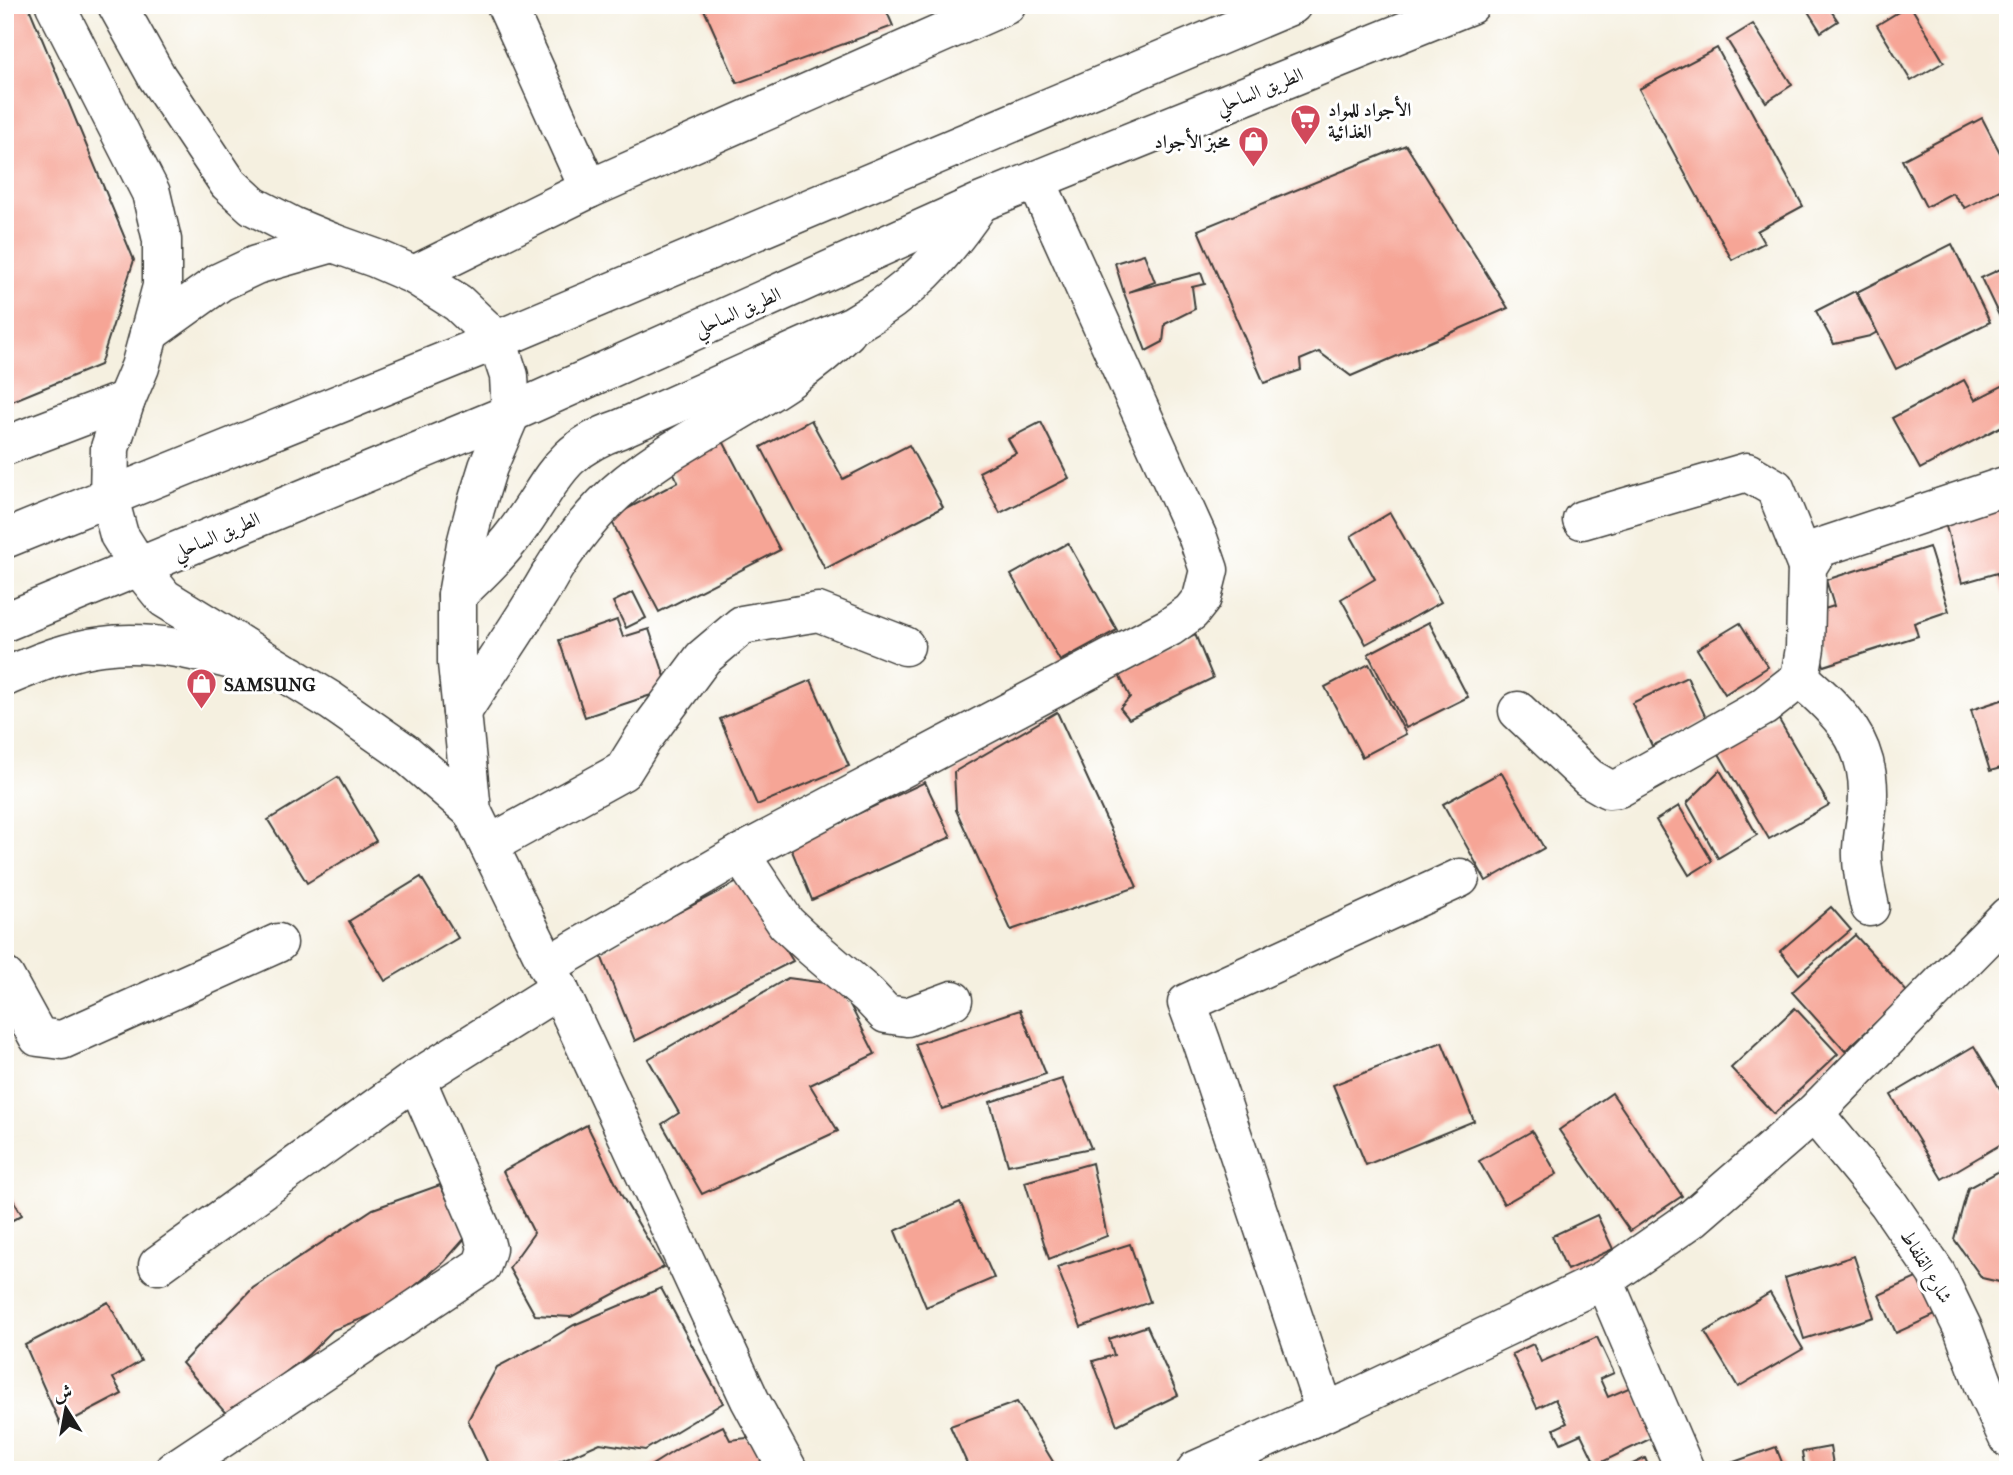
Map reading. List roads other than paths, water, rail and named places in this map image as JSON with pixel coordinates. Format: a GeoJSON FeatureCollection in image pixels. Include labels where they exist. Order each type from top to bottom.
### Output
{"type":"FeatureCollection","features":[{"type":"Feature","properties":{"kind":"main road"},"geometry":{"type":"LineString","coordinates":[[55,5],[151,193],[162,240],[162,286],[140,367],[110,448],[108,498],[119,535],[139,567],[164,598],[291,675],[404,752],[472,811]]}},
{"type":"Feature","properties":{"kind":"main road"},"geometry":{"type":"LineString","coordinates":[[117,5],[157,77],[228,183],[253,206],[292,226],[414,275],[458,303],[497,340],[509,376],[511,413],[488,467],[475,509],[457,595],[457,663],[472,811],[750,1400],[788,1470]]}},
{"type":"Feature","properties":{"kind":"main road"},"geometry":{"type":"LineString","coordinates":[[506,5],[589,189]]}},
{"type":"Feature","properties":{"kind":"main road"},"geometry":{"type":"LineString","coordinates":[[414,275],[959,14],[1006,5]]}},
{"type":"Feature","properties":{"kind":"main road"},"geometry":{"type":"LineString","coordinates":[[5,539],[497,340],[1292,5]]}},
{"type":"Feature","properties":{"kind":"main road","name":"الطريق الساحلي"},"geometry":{"type":"LineString","coordinates":[[5,622],[511,413],[979,203],[1470,5]]}},
{"type":"Feature","properties":{"kind":"main road"},"geometry":{"type":"LineString","coordinates":[[158,1265],[553,978],[740,854],[1170,627],[1191,612],[1202,598],[1209,570],[1198,538],[1036,180]]}},
{"type":"Feature","properties":{"kind":"main road"},"geometry":{"type":"LineString","coordinates":[[457,595],[488,566],[515,534],[554,473],[579,448],[598,437],[853,325],[897,297],[928,270],[956,238],[979,203]]}},
{"type":"Feature","properties":{"kind":"main road"},"geometry":{"type":"LineString","coordinates":[[149,333],[220,282],[257,265],[333,243]]}},
{"type":"Feature","properties":{"kind":"main road"},"geometry":{"type":"LineString","coordinates":[[462,712],[539,595],[558,560],[603,505],[676,448],[792,379],[853,325]]}},
{"type":"Feature","properties":{"kind":"main road"},"geometry":{"type":"LineString","coordinates":[[5,446],[126,400]]}},
{"type":"Feature","properties":{"kind":"main road"},"geometry":{"type":"LineString","coordinates":[[1518,711],[1589,778],[1608,789],[1619,788],[1763,707],[1800,678],[1805,648],[1807,567],[1775,488],[1747,472],[1582,520]]}},
{"type":"Feature","properties":{"kind":"main road"},"geometry":{"type":"LineString","coordinates":[[1807,567],[1819,548],[2008,485]]}},
{"type":"Feature","properties":{"kind":"main road"},"geometry":{"type":"LineString","coordinates":[[489,845],[623,771],[703,658],[741,625],[818,612],[905,646]]}},
{"type":"Feature","properties":{"kind":"main road"},"geometry":{"type":"LineString","coordinates":[[5,677],[57,657],[102,646],[149,644],[291,675]]}},
{"type":"Feature","properties":{"kind":"main road"},"geometry":{"type":"LineString","coordinates":[[1800,678],[1831,704],[1856,738],[1866,766],[1868,794],[1862,851],[1870,907]]}},
{"type":"Feature","properties":{"kind":"main road"},"geometry":{"type":"LineString","coordinates":[[740,854],[786,923],[886,1014],[907,1017],[953,1000]]}},
{"type":"Feature","properties":{"kind":"main road"},"geometry":{"type":"LineString","coordinates":[[1325,1412],[1187,1003],[1460,878]]}},
{"type":"Feature","properties":{"kind":"main road"},"geometry":{"type":"LineString","coordinates":[[1196,1470],[1604,1280],[1693,1218],[1814,1113],[2008,916]]}},
{"type":"Feature","properties":{"kind":"main road"},"geometry":{"type":"LineString","coordinates":[[5,977],[38,1037],[62,1040],[278,943]]}},
{"type":"Feature","properties":{"kind":"main road"},"geometry":{"type":"LineString","coordinates":[[174,1470],[482,1265],[487,1249],[484,1233],[416,1079]]}},
{"type":"Feature","properties":{"kind":"main road","name":"شارع القلفاط"},"geometry":{"type":"LineString","coordinates":[[1814,1113],[1888,1203],[1936,1273],[1963,1329],[1988,1396],[2008,1438]]}},
{"type":"Feature","properties":{"kind":"main road"},"geometry":{"type":"LineString","coordinates":[[1604,1280],[1685,1470]]}},
{"type":"Feature","properties":{"kind":"place","name":"الأجواد للمواد الغذائية"},"geometry":{"type":"Point","coordinates":[1305,147]}},
{"type":"Feature","properties":{"kind":"place","name":"مخبز الأجواد"},"geometry":{"type":"Point","coordinates":[1253,168]}},
{"type":"Feature","properties":{"kind":"place","name":"SAMSUNG"},"geometry":{"type":"Point","coordinates":[201,711]}}]}
